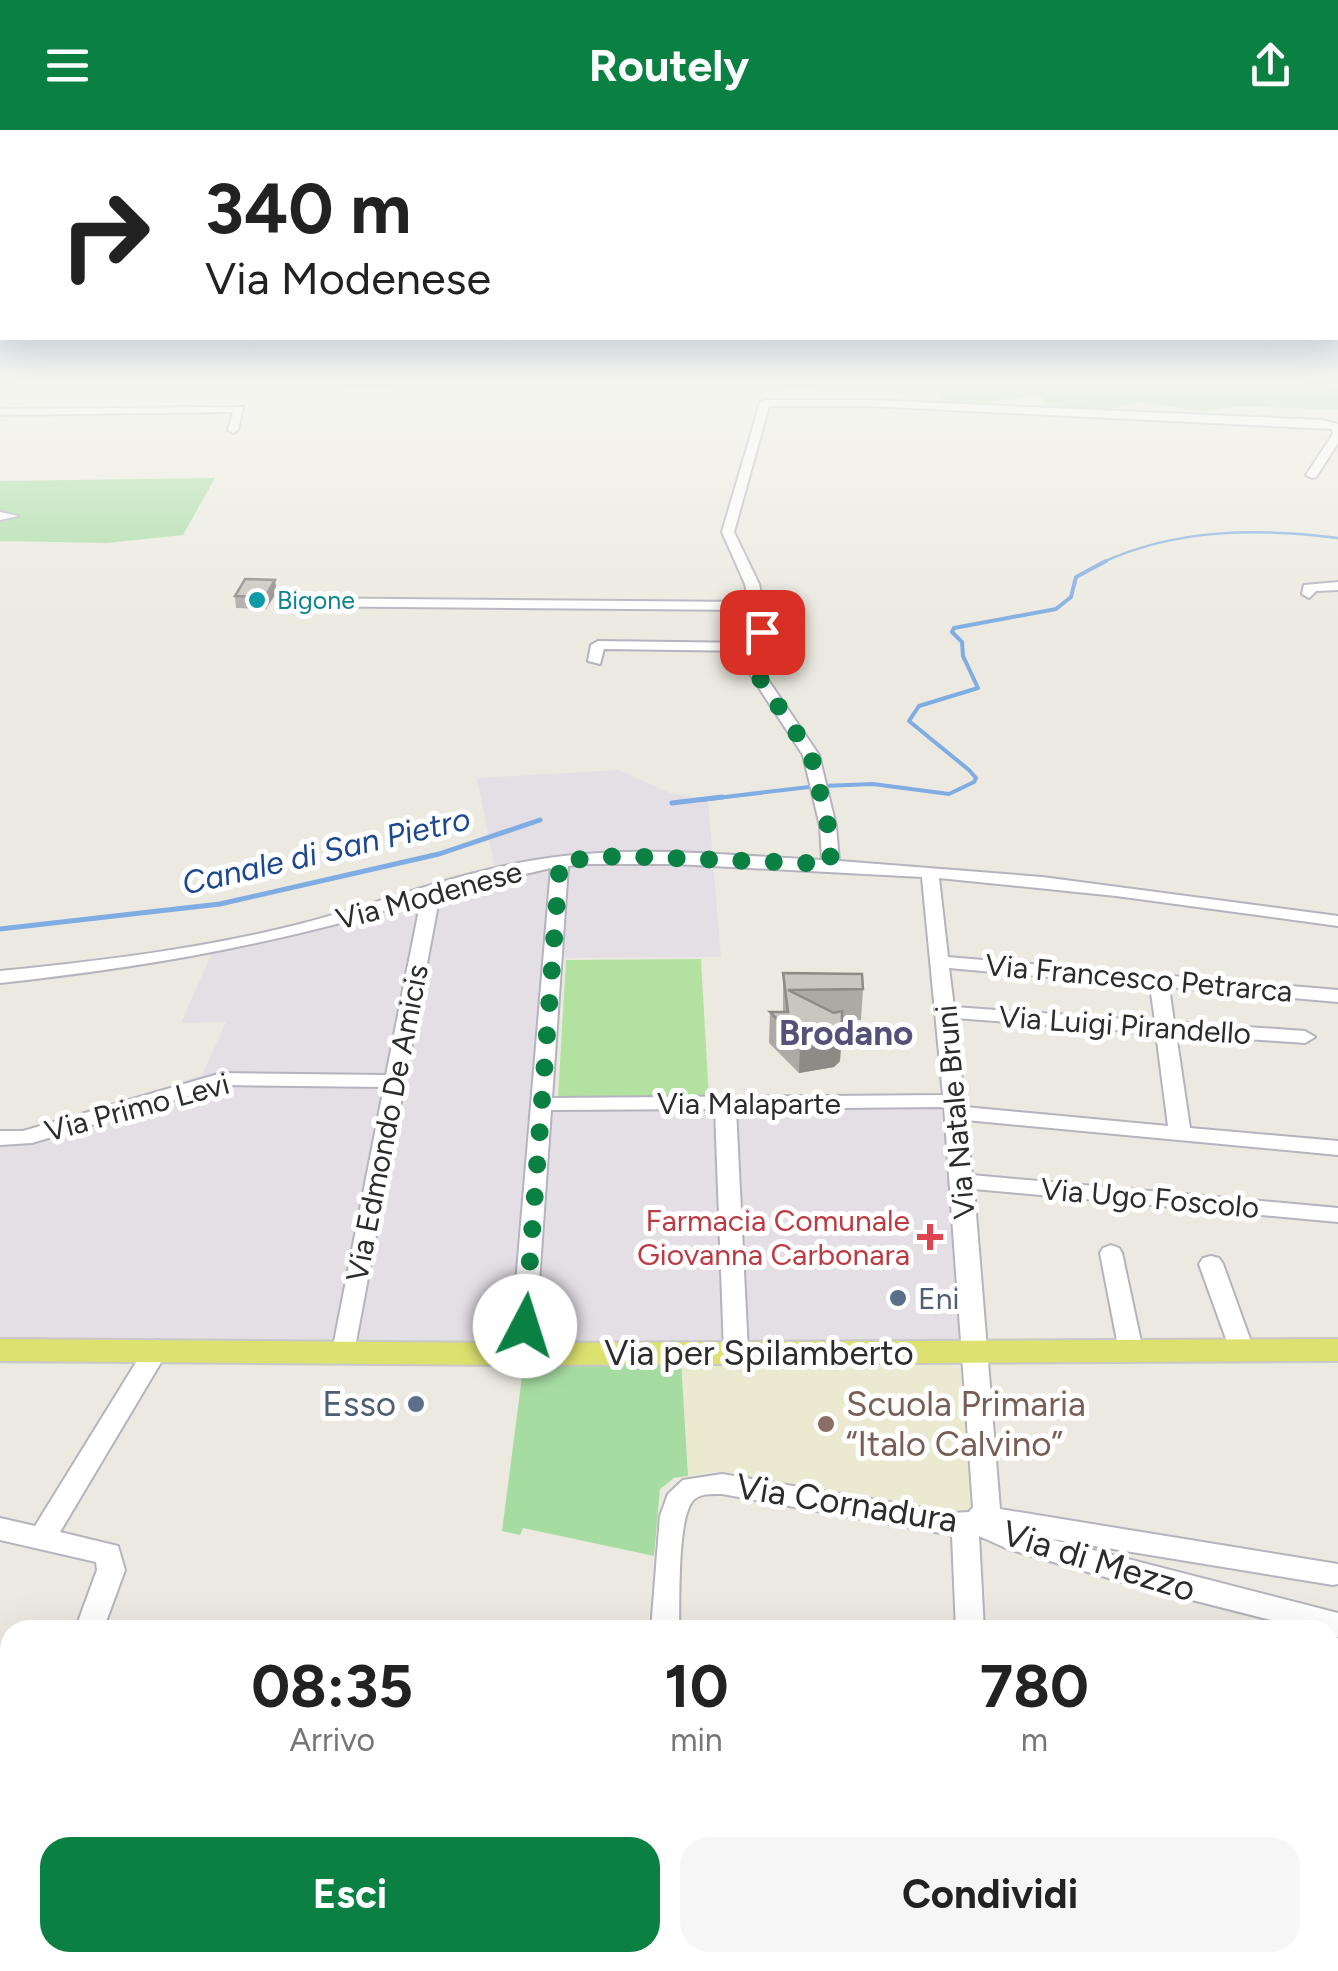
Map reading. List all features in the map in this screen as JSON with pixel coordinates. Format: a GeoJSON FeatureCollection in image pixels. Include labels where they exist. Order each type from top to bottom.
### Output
{"type":"FeatureCollection","features":[{"type":"Feature","properties":{"kind":"main road","name":"Via per Spilamberto"},"geometry":{"type":"LineString","coordinates":[[0,1350],[522,1354],[1338,1350]]}},
{"type":"Feature","properties":{"kind":"street"},"geometry":{"type":"LineString","coordinates":[[748,463],[728,532],[744,563],[762,632],[755,671],[811,755],[831,864]]}},
{"type":"Feature","properties":{"kind":"street"},"geometry":{"type":"LineString","coordinates":[[1312,474],[1319,463]]}},
{"type":"Feature","properties":{"kind":"street"},"geometry":{"type":"LineString","coordinates":[[1309,594],[1309,588],[1338,586]]}},
{"type":"Feature","properties":{"kind":"street"},"geometry":{"type":"LineString","coordinates":[[283,602],[755,606]]}},
{"type":"Feature","properties":{"kind":"street"},"geometry":{"type":"LineString","coordinates":[[595,661],[598,645],[758,646]]}},
{"type":"Feature","properties":{"kind":"street","name":"Via Modenese"},"geometry":{"type":"LineString","coordinates":[[0,977],[194,952],[303,929],[503,872],[560,861],[618,856],[831,864],[1101,886],[1338,921]]}},
{"type":"Feature","properties":{"kind":"street"},"geometry":{"type":"LineString","coordinates":[[522,1354],[560,861]]}},
{"type":"Feature","properties":{"kind":"street","name":"Via Natale Bruni"},"geometry":{"type":"LineString","coordinates":[[930,873],[976,1352]]}},
{"type":"Feature","properties":{"kind":"street","name":"Via Edmondo De Amicis"},"geometry":{"type":"LineString","coordinates":[[344,1352],[431,894]]}},
{"type":"Feature","properties":{"kind":"street","name":"Via Francesco Petrarca"},"geometry":{"type":"LineString","coordinates":[[940,962],[1338,996]]}},
{"type":"Feature","properties":{"kind":"street"},"geometry":{"type":"LineString","coordinates":[[1159,981],[1180,1133]]}},
{"type":"Feature","properties":{"kind":"street","name":"Via Luigi Pirandello"},"geometry":{"type":"LineString","coordinates":[[946,1012],[1305,1038]]}},
{"type":"Feature","properties":{"kind":"street","name":"Via Primo Levi"},"geometry":{"type":"LineString","coordinates":[[0,1138],[24,1138],[222,1079],[395,1081]]}},
{"type":"Feature","properties":{"kind":"street"},"geometry":{"type":"LineString","coordinates":[[726,1103],[736,1352]]}},
{"type":"Feature","properties":{"kind":"street","name":"Via Malaparte"},"geometry":{"type":"LineString","coordinates":[[544,1104],[955,1107],[1338,1148]]}},
{"type":"Feature","properties":{"kind":"street","name":"Via Ugo Foscolo"},"geometry":{"type":"LineString","coordinates":[[962,1181],[1338,1216]]}},
{"type":"Feature","properties":{"kind":"street"},"geometry":{"type":"LineString","coordinates":[[1111,1253],[1131,1351]]}},
{"type":"Feature","properties":{"kind":"street"},"geometry":{"type":"LineString","coordinates":[[1211,1264],[1242,1350]]}},
{"type":"Feature","properties":{"kind":"street"},"geometry":{"type":"LineString","coordinates":[[43,1536],[158,1349]]}},
{"type":"Feature","properties":{"kind":"street","name":"Via Cornadura"},"geometry":{"type":"LineString","coordinates":[[667,1620],[673,1519],[679,1498],[695,1486],[722,1484],[975,1521],[986,1485],[976,1352]]}},
{"type":"Feature","properties":{"kind":"street"},"geometry":{"type":"LineString","coordinates":[[970,1620],[975,1521],[1332,1574]]}},
{"type":"Feature","properties":{"kind":"street","name":"Via di Mezzo"},"geometry":{"type":"LineString","coordinates":[[975,1521],[1008,1538],[1315,1620]]}},
{"type":"Feature","properties":{"kind":"street"},"geometry":{"type":"LineString","coordinates":[[0,1528],[100,1550],[112,1560],[93,1620]]}},
{"type":"Feature","properties":{"kind":"shaded area"},"geometry":{"type":"Polygon","coordinates":[[[619,770],[670,793],[708,800],[721,957],[563,958],[555,1100],[939,1097],[974,1352],[0,1364],[0,1136],[77,1117],[202,1075],[226,1022],[181,1023],[214,948],[496,874],[477,778],[619,770]]]}},
{"type":"Feature","properties":{"kind":"shaded area","name":"Scuola Primaria “Italo Calvino”"},"geometry":{"type":"Polygon","coordinates":[[[681,1360],[948,1360],[964,1376],[974,1508],[960,1517],[719,1471],[688,1476],[681,1360]]]}},
{"type":"Feature","properties":{"kind":"green space"},"geometry":{"type":"Polygon","coordinates":[[[215,478],[183,535],[107,543],[0,541],[0,481],[215,478]]]}},
{"type":"Feature","properties":{"kind":"green space"},"geometry":{"type":"Polygon","coordinates":[[[701,959],[709,1099],[558,1097],[566,960],[701,959]]]}},
{"type":"Feature","properties":{"kind":"green space"},"geometry":{"type":"Polygon","coordinates":[[[681,1360],[688,1476],[674,1478],[660,1489],[654,1556],[523,1528],[520,1535],[502,1531],[524,1361],[681,1360]]]}},
{"type":"Feature","properties":{"kind":"building"},"geometry":{"type":"Polygon","coordinates":[[[245,579],[275,580],[265,597],[235,596],[245,579]]]}},
{"type":"Feature","properties":{"kind":"building"},"geometry":{"type":"Polygon","coordinates":[[[783,973],[862,974],[863,989],[788,990],[834,1013],[842,1011],[842,1030],[836,1036],[800,1042],[770,1012],[788,1012],[783,973]]]}},
{"type":"Feature","properties":{"kind":"waterway","name":"Canale di San Pietro"},"geometry":{"type":"LineString","coordinates":[[1101,563],[1129,551],[1188,537],[1248,532],[1338,538]]}},
{"type":"Feature","properties":{"kind":"waterway","name":"Canale di San Pietro"},"geometry":{"type":"LineString","coordinates":[[822,786],[873,784],[949,794],[974,782],[976,778],[969,770],[909,721],[919,706],[978,688],[963,656],[962,642],[952,632],[954,628],[1056,609],[1071,597],[1076,577],[1106,561]]}},
{"type":"Feature","properties":{"kind":"waterway","name":"Canale di San Pietro"},"geometry":{"type":"LineString","coordinates":[[700,800],[809,787]]}},
{"type":"Feature","properties":{"kind":"waterway","name":"Canale di San Pietro"},"geometry":{"type":"LineString","coordinates":[[672,803],[722,797]]}},
{"type":"Feature","properties":{"kind":"waterway","name":"Canale di San Pietro"},"geometry":{"type":"LineString","coordinates":[[0,929],[220,904],[439,854],[540,820]]}},
{"type":"Feature","properties":{"kind":"place","name":"Bigone"},"geometry":{"type":"Point","coordinates":[257,600]}},
{"type":"Feature","properties":{"kind":"place","name":"Farmacia Comunale Giovanna Carbonara"},"geometry":{"type":"Point","coordinates":[930,1237]}},
{"type":"Feature","properties":{"kind":"place","name":"Eni"},"geometry":{"type":"Point","coordinates":[898,1298]}},
{"type":"Feature","properties":{"kind":"place","name":"Esso"},"geometry":{"type":"Point","coordinates":[416,1404]}},
{"type":"Feature","properties":{"kind":"place","name":"Scuola Primaria “Italo Calvino”"},"geometry":{"type":"Point","coordinates":[826,1424]}},
{"type":"Feature","properties":{"kind":"district","name":"Brodano"},"geometry":{"type":"Point","coordinates":[846,1033]}},
{"type":"Feature","properties":{"kind":"route"},"geometry":{"type":"LineString","coordinates":[[525,1326],[560,861],[618,856],[831,864],[828,826],[811,755],[755,671],[762,632]]}}]}
